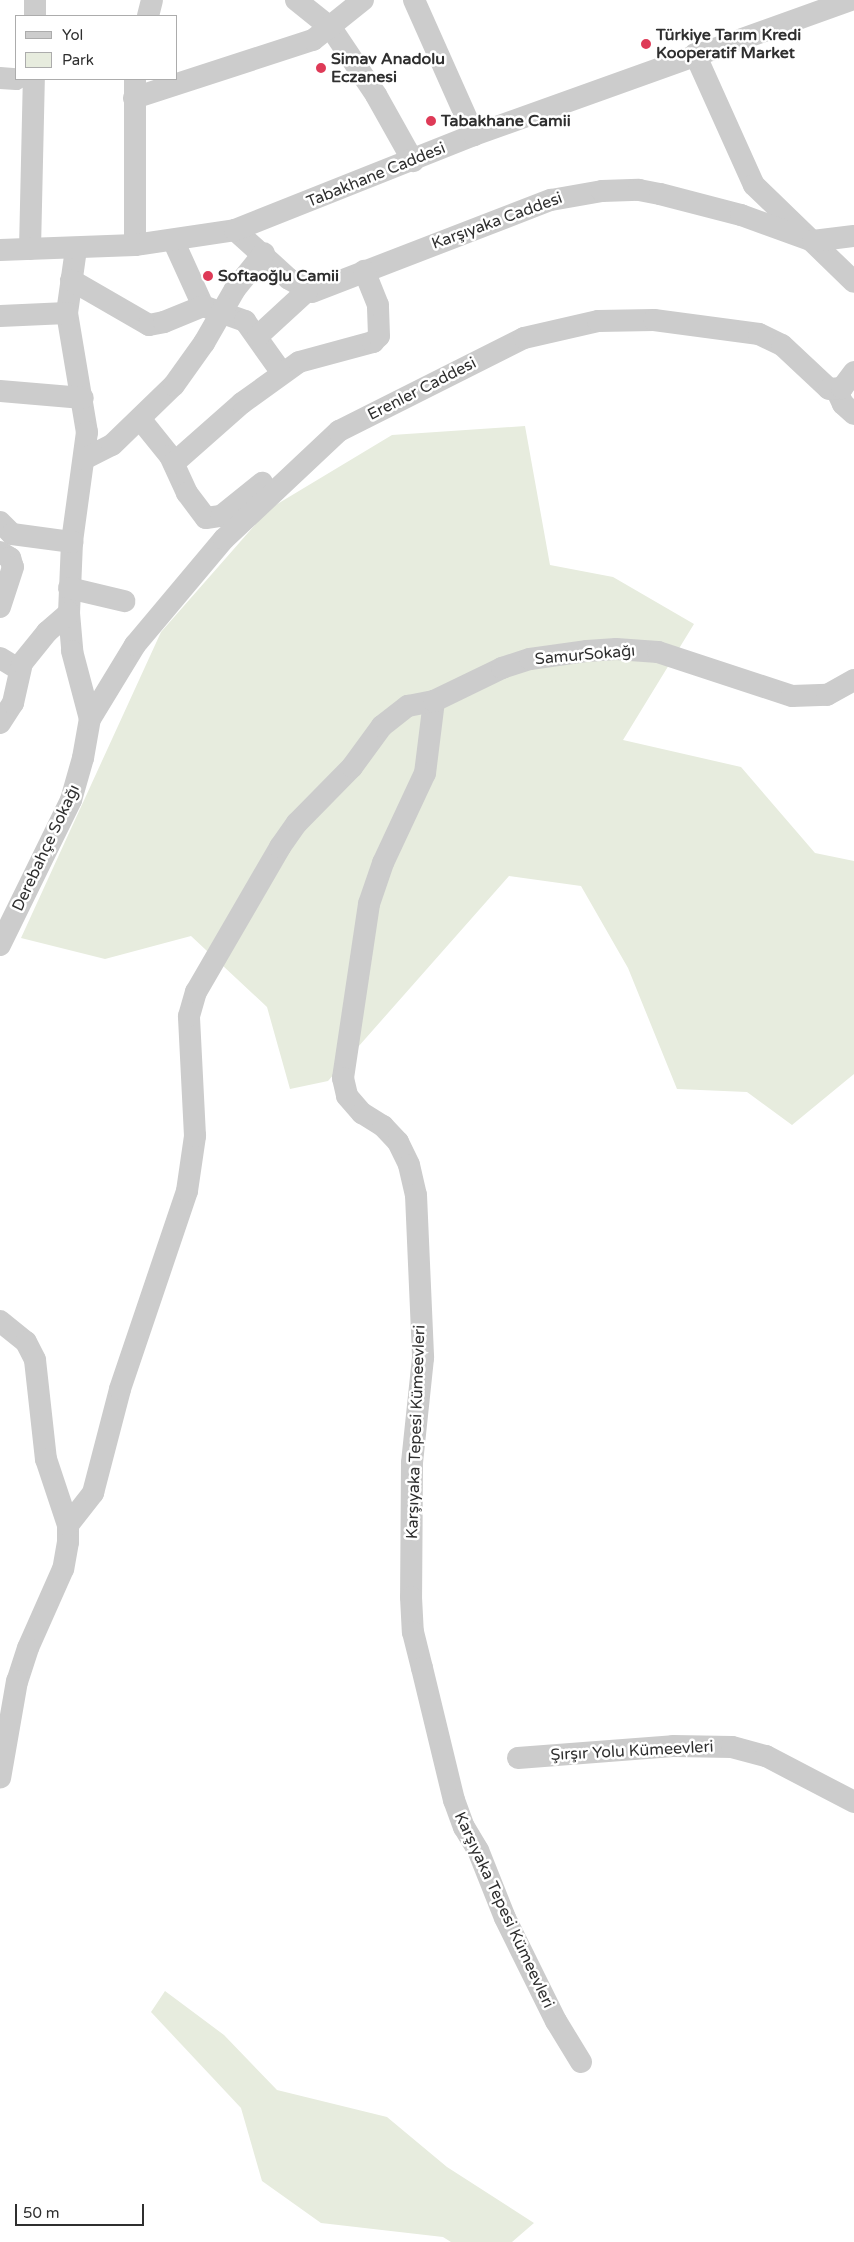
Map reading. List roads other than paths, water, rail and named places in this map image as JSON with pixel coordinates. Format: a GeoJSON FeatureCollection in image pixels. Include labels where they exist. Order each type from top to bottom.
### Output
{"type":"FeatureCollection","features":[{"type":"Feature","properties":{"kind":"street"},"geometry":{"type":"LineString","coordinates":[[35,0],[35,15]]}},
{"type":"Feature","properties":{"kind":"street"},"geometry":{"type":"LineString","coordinates":[[148,15],[152,0]]}},
{"type":"Feature","properties":{"kind":"street"},"geometry":{"type":"LineString","coordinates":[[296,0],[336,15],[376,95],[413,160]]}},
{"type":"Feature","properties":{"kind":"street"},"geometry":{"type":"LineString","coordinates":[[178,77],[284,51],[313,40],[336,15],[363,0]]}},
{"type":"Feature","properties":{"kind":"street"},"geometry":{"type":"LineString","coordinates":[[414,0],[474,135]]}},
{"type":"Feature","properties":{"kind":"street","name":"Tabakhane Caddesi"},"geometry":{"type":"LineString","coordinates":[[0,250],[76,249],[135,245],[235,230],[474,135],[696,54],[852,0]]}},
{"type":"Feature","properties":{"kind":"street"},"geometry":{"type":"LineString","coordinates":[[696,54],[754,185],[854,282]]}},
{"type":"Feature","properties":{"kind":"street"},"geometry":{"type":"LineString","coordinates":[[0,78],[15,79]]}},
{"type":"Feature","properties":{"kind":"street"},"geometry":{"type":"LineString","coordinates":[[25,80],[30,249]]}},
{"type":"Feature","properties":{"kind":"street"},"geometry":{"type":"LineString","coordinates":[[135,245],[134,88],[166,80]]}},
{"type":"Feature","properties":{"kind":"street","name":"Karşıyaka Caddesi"},"geometry":{"type":"LineString","coordinates":[[307,291],[320,290],[364,271],[551,200],[602,191],[660,194],[741,215],[812,241]]}},
{"type":"Feature","properties":{"kind":"street"},"geometry":{"type":"LineString","coordinates":[[235,230],[307,291],[258,336]]}},
{"type":"Feature","properties":{"kind":"street"},"geometry":{"type":"LineString","coordinates":[[812,241],[854,236]]}},
{"type":"Feature","properties":{"kind":"street"},"geometry":{"type":"LineString","coordinates":[[173,240],[212,310]]}},
{"type":"Feature","properties":{"kind":"street"},"geometry":{"type":"LineString","coordinates":[[76,249],[67,313],[83,398],[87,432],[72,542],[69,588],[72,650],[90,719]]}},
{"type":"Feature","properties":{"kind":"street"},"geometry":{"type":"LineString","coordinates":[[84,459],[112,446],[141,420],[186,370],[212,310],[235,289],[264,253]]}},
{"type":"Feature","properties":{"kind":"street"},"geometry":{"type":"LineString","coordinates":[[174,463],[242,403],[299,362],[373,342],[379,336],[378,306],[364,271]]}},
{"type":"Feature","properties":{"kind":"street"},"geometry":{"type":"LineString","coordinates":[[71,280],[149,325],[212,310],[245,321],[258,336],[282,373]]}},
{"type":"Feature","properties":{"kind":"street"},"geometry":{"type":"LineString","coordinates":[[0,316],[67,313]]}},
{"type":"Feature","properties":{"kind":"street","name":"Erenler Caddesi"},"geometry":{"type":"LineString","coordinates":[[90,719],[135,645],[174,594],[253,509],[327,441],[414,392],[524,338],[598,321],[654,320],[759,334],[782,345],[823,386],[836,389]]}},
{"type":"Feature","properties":{"kind":"street"},"geometry":{"type":"LineString","coordinates":[[854,372],[849,383],[836,389],[843,404],[854,414]]}},
{"type":"Feature","properties":{"kind":"street"},"geometry":{"type":"LineString","coordinates":[[0,391],[83,398]]}},
{"type":"Feature","properties":{"kind":"street"},"geometry":{"type":"LineString","coordinates":[[141,420],[174,463],[200,512],[206,518],[222,516],[279,468],[327,441]]}},
{"type":"Feature","properties":{"kind":"street"},"geometry":{"type":"LineString","coordinates":[[3,526],[22,537],[72,542]]}},
{"type":"Feature","properties":{"kind":"street"},"geometry":{"type":"LineString","coordinates":[[0,607],[12,577],[13,567],[5,555],[3,526]]}},
{"type":"Feature","properties":{"kind":"street"},"geometry":{"type":"LineString","coordinates":[[69,588],[124,601]]}},
{"type":"Feature","properties":{"kind":"street"},"geometry":{"type":"LineString","coordinates":[[0,723],[13,703],[9,664],[70,612]]}},
{"type":"Feature","properties":{"kind":"street","name":"SamurSokağı"},"geometry":{"type":"LineString","coordinates":[[434,701],[530,658],[616,649],[666,654],[792,696],[827,694],[854,680]]}},
{"type":"Feature","properties":{"kind":"street"},"geometry":{"type":"LineString","coordinates":[[68,1525],[93,1493],[115,1404],[187,1191],[195,1136],[189,1030],[196,992],[297,823],[336,786],[394,715],[408,706],[434,701]]}},
{"type":"Feature","properties":{"kind":"street","name":"Karşıyaka Tepesi Kümeevleri"},"geometry":{"type":"LineString","coordinates":[[434,701],[425,773],[383,863],[369,904],[343,1078],[347,1096],[362,1113],[383,1126],[398,1142],[409,1166],[416,1195],[422,1358],[412,1463],[411,1597],[413,1632],[454,1800],[464,1827],[478,1850],[506,1918],[556,2021],[581,2062]]}},
{"type":"Feature","properties":{"kind":"street","name":"Derebahçe Sokağı"},"geometry":{"type":"LineString","coordinates":[[0,945],[71,800],[83,758],[90,719]]}},
{"type":"Feature","properties":{"kind":"street"},"geometry":{"type":"LineString","coordinates":[[0,1321],[26,1342],[35,1360],[46,1459],[68,1525],[63,1569],[28,1648],[17,1680],[0,1778]]}},
{"type":"Feature","properties":{"kind":"street","name":"Şırşır Yolu Kümeevleri"},"geometry":{"type":"LineString","coordinates":[[518,1758],[673,1746],[732,1747],[766,1756],[854,1802]]}},
{"type":"Feature","properties":{"kind":"place","name":"Türkiye Tarım Kredi Kooperatif Market"},"geometry":{"type":"Point","coordinates":[646,44]}},
{"type":"Feature","properties":{"kind":"place","name":"Simav Anadolu Eczanesi"},"geometry":{"type":"Point","coordinates":[321,68]}},
{"type":"Feature","properties":{"kind":"place","name":"Tabakhane Camii"},"geometry":{"type":"Point","coordinates":[431,121]}},
{"type":"Feature","properties":{"kind":"place","name":"Softaoğlu Camii"},"geometry":{"type":"Point","coordinates":[208,276]}}]}
